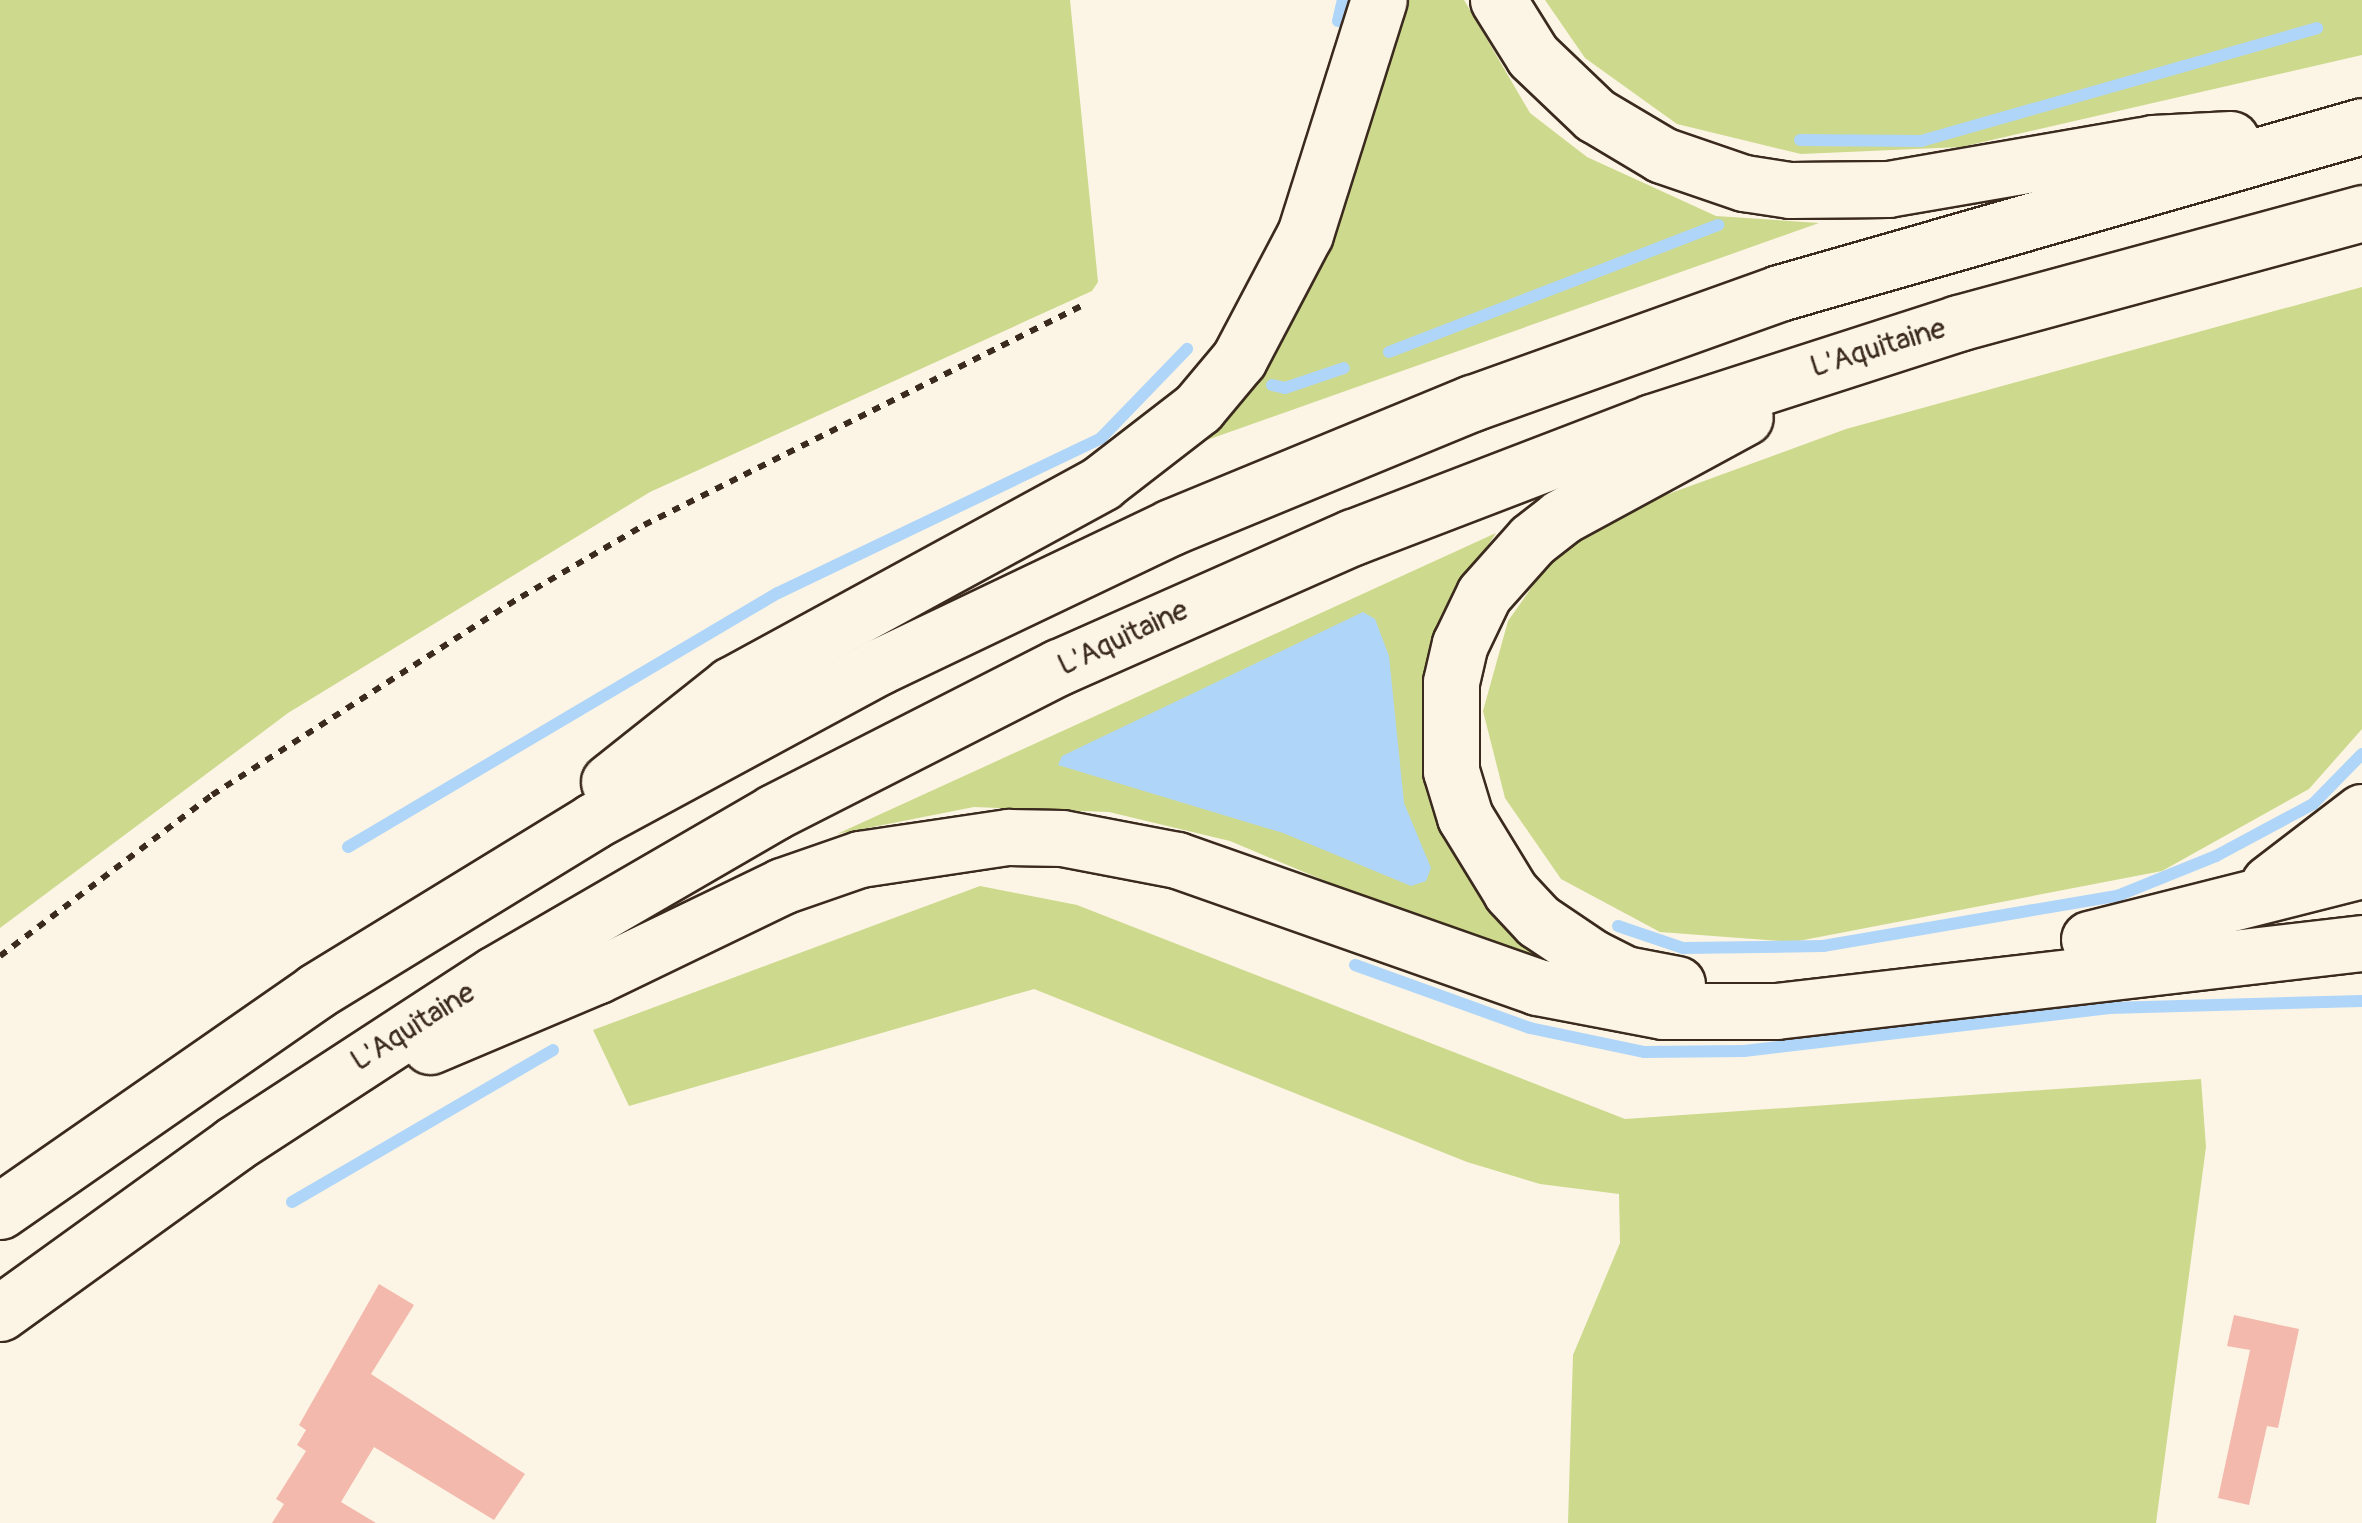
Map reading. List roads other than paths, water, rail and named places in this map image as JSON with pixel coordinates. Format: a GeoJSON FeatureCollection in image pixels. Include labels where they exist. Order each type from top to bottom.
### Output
{"type":"FeatureCollection","features":[{"type":"Feature","properties":{"kind":"highway"},"geometry":{"type":"LineString","coordinates":[[453,904],[731,685],[1101,483],[1198,408],[1239,359],[1305,234],[1379,0]]}},
{"type":"Feature","properties":{"kind":"highway"},"geometry":{"type":"LineString","coordinates":[[1498,0],[1533,56],[1594,115],[1662,154],[1759,186],[1888,189],[2153,143],[2350,130]]}},
{"type":"Feature","properties":{"kind":"highway"},"geometry":{"type":"LineString","coordinates":[[0,1211],[187,1077],[453,904],[880,666],[1320,462],[1779,293],[2350,130]]}},
{"type":"Feature","properties":{"kind":"highway","name":"L'Aquitaine"},"geometry":{"type":"LineString","coordinates":[[0,1313],[294,1104],[635,891],[1059,667],[1469,491],[1871,349],[2362,212]]}},
{"type":"Feature","properties":{"kind":"highway"},"geometry":{"type":"LineString","coordinates":[[1871,349],[1561,518],[1484,594],[1460,644],[1447,728],[1452,771],[1484,856],[1538,920],[1581,951],[1625,974],[1716,988],[1962,962],[2170,923],[2362,870]]}},
{"type":"Feature","properties":{"kind":"highway"},"geometry":{"type":"LineString","coordinates":[[2245,901],[2362,812]]}},
{"type":"Feature","properties":{"kind":"highway"},"geometry":{"type":"LineString","coordinates":[[294,1104],[596,976],[782,886],[860,859],[1008,837],[1062,838],[1177,860],[1537,987],[1664,1011],[1776,1011],[2362,942]]}},
{"type":"Feature","properties":{"kind":"water"},"geometry":{"type":"Polygon","coordinates":[[[1363,612],[1375,619],[1389,656],[1404,803],[1431,868],[1426,881],[1411,886],[1283,833],[1058,765],[1062,756],[1363,612]]]}},
{"type":"Feature","properties":{"kind":"waterway"},"geometry":{"type":"LineString","coordinates":[[1338,21],[1343,0]]}},
{"type":"Feature","properties":{"kind":"waterway"},"geometry":{"type":"LineString","coordinates":[[1800,140],[1921,141],[2317,28]]}},
{"type":"Feature","properties":{"kind":"waterway"},"geometry":{"type":"LineString","coordinates":[[1389,352],[1718,225]]}},
{"type":"Feature","properties":{"kind":"waterway"},"geometry":{"type":"LineString","coordinates":[[348,847],[778,593],[1101,438],[1187,349]]}},
{"type":"Feature","properties":{"kind":"waterway"},"geometry":{"type":"LineString","coordinates":[[1272,385],[1285,388],[1344,368]]}},
{"type":"Feature","properties":{"kind":"waterway"},"geometry":{"type":"LineString","coordinates":[[1618,926],[1683,948],[1823,946],[2117,896],[2216,856],[2313,804],[2362,754]]}},
{"type":"Feature","properties":{"kind":"waterway"},"geometry":{"type":"LineString","coordinates":[[1355,965],[1530,1028],[1644,1052],[1744,1051],[2109,1008],[2362,1001]]}},
{"type":"Feature","properties":{"kind":"waterway"},"geometry":{"type":"LineString","coordinates":[[292,1202],[553,1050]]}}]}
